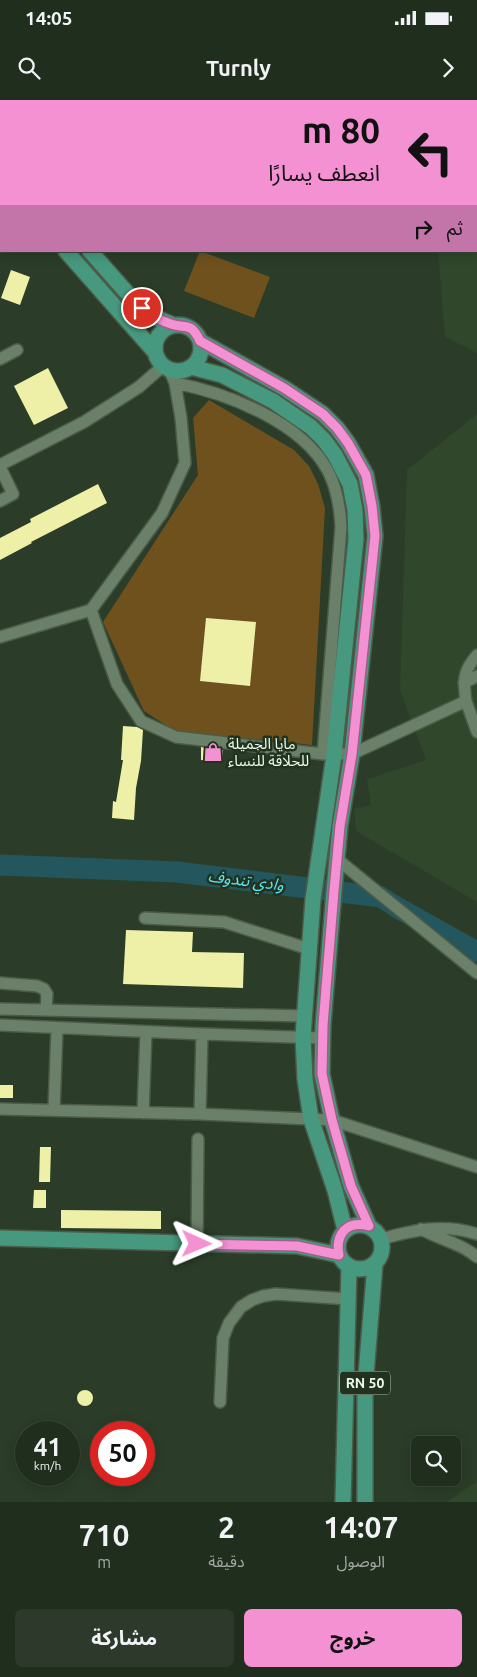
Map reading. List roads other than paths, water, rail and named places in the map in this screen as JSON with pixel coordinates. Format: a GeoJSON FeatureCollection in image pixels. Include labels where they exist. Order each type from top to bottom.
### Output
{"type":"FeatureCollection","features":[{"type":"Feature","properties":{"kind":"main road"},"geometry":{"type":"LineString","coordinates":[[67,252],[155,352]]}},
{"type":"Feature","properties":{"kind":"main road"},"geometry":{"type":"LineString","coordinates":[[91,252],[135,302],[150,315],[173,325],[187,326],[193,330],[200,341],[284,388],[323,414],[348,443],[366,475],[375,536],[352,754],[340,826],[331,922],[322,1074],[332,1120],[351,1186],[369,1226]]}},
{"type":"Feature","properties":{"kind":"main road"},"geometry":{"type":"LineString","coordinates":[[173,325],[161,332],[155,345],[158,360],[169,373],[184,370],[191,366],[200,356],[200,341]]}},
{"type":"Feature","properties":{"kind":"main road"},"geometry":{"type":"LineString","coordinates":[[191,366],[222,375],[273,401],[311,427],[335,455],[350,484],[355,510],[356,539],[313,899],[303,1016],[303,1037],[305,1079],[311,1118],[335,1190],[342,1233],[337,1246],[339,1255],[349,1267],[367,1268],[375,1264],[383,1248],[381,1238],[376,1231],[369,1226],[361,1224],[352,1226],[342,1233],[297,1246]]}},
{"type":"Feature","properties":{"kind":"main road"},"geometry":{"type":"LineString","coordinates":[[0,1238],[297,1246],[339,1255]]}},
{"type":"Feature","properties":{"kind":"main road","name":"RN 50"},"geometry":{"type":"LineString","coordinates":[[365,1502],[365,1387],[375,1264]]}},
{"type":"Feature","properties":{"kind":"main road","name":"RN 50"},"geometry":{"type":"LineString","coordinates":[[343,1502],[349,1267]]}},
{"type":"Feature","properties":{"kind":"street"},"geometry":{"type":"LineString","coordinates":[[0,359],[16,350]]}},
{"type":"Feature","properties":{"kind":"street"},"geometry":{"type":"LineString","coordinates":[[0,500],[13,494],[0,466],[84,422],[139,387],[169,373],[207,390],[235,399],[282,424],[311,448],[328,471],[339,501],[341,527],[329,754]]}},
{"type":"Feature","properties":{"kind":"street"},"geometry":{"type":"LineString","coordinates":[[0,637],[91,610],[162,513],[185,463],[181,418],[169,373]]}},
{"type":"Feature","properties":{"kind":"street"},"geometry":{"type":"LineString","coordinates":[[91,610],[117,684],[141,720],[176,737],[329,754],[352,754],[466,700]]}},
{"type":"Feature","properties":{"kind":"street"},"geometry":{"type":"LineString","coordinates":[[477,654],[465,672],[464,683],[466,700],[477,732]]}},
{"type":"Feature","properties":{"kind":"street"},"geometry":{"type":"LineString","coordinates":[[464,683],[477,676]]}},
{"type":"Feature","properties":{"kind":"street"},"geometry":{"type":"LineString","coordinates":[[337,859],[477,973]]}},
{"type":"Feature","properties":{"kind":"street"},"geometry":{"type":"LineString","coordinates":[[145,918],[224,922],[309,949]]}},
{"type":"Feature","properties":{"kind":"street"},"geometry":{"type":"LineString","coordinates":[[0,983],[37,986],[44,989],[47,994],[46,1010]]}},
{"type":"Feature","properties":{"kind":"street"},"geometry":{"type":"LineString","coordinates":[[0,1009],[303,1016]]}},
{"type":"Feature","properties":{"kind":"street"},"geometry":{"type":"LineString","coordinates":[[0,1025],[323,1038]]}},
{"type":"Feature","properties":{"kind":"street"},"geometry":{"type":"LineString","coordinates":[[54,1110],[57,1028]]}},
{"type":"Feature","properties":{"kind":"street"},"geometry":{"type":"LineString","coordinates":[[143,1112],[146,1032]]}},
{"type":"Feature","properties":{"kind":"street"},"geometry":{"type":"LineString","coordinates":[[200,1114],[202,1034]]}},
{"type":"Feature","properties":{"kind":"street"},"geometry":{"type":"LineString","coordinates":[[0,1109],[143,1112],[332,1120],[477,1167]]}},
{"type":"Feature","properties":{"kind":"street"},"geometry":{"type":"LineString","coordinates":[[197,1244],[198,1139]]}},
{"type":"Feature","properties":{"kind":"street"},"geometry":{"type":"LineString","coordinates":[[381,1238],[421,1229],[446,1228],[467,1230],[477,1234]]}},
{"type":"Feature","properties":{"kind":"street"},"geometry":{"type":"LineString","coordinates":[[421,1229],[432,1236],[468,1249],[477,1257]]}},
{"type":"Feature","properties":{"kind":"street"},"geometry":{"type":"LineString","coordinates":[[220,1402],[223,1338],[229,1322],[241,1307],[252,1300],[276,1294],[348,1299]]}},
{"type":"Feature","properties":{"kind":"waterway","name":"وادي تندوف"},"geometry":{"type":"LineString","coordinates":[[0,865],[177,872],[381,897],[477,952]]}},
{"type":"Feature","properties":{"kind":"place","name":"مايا الجميلة للحلاقة للنساء"},"geometry":{"type":"Point","coordinates":[213,752]}}]}
